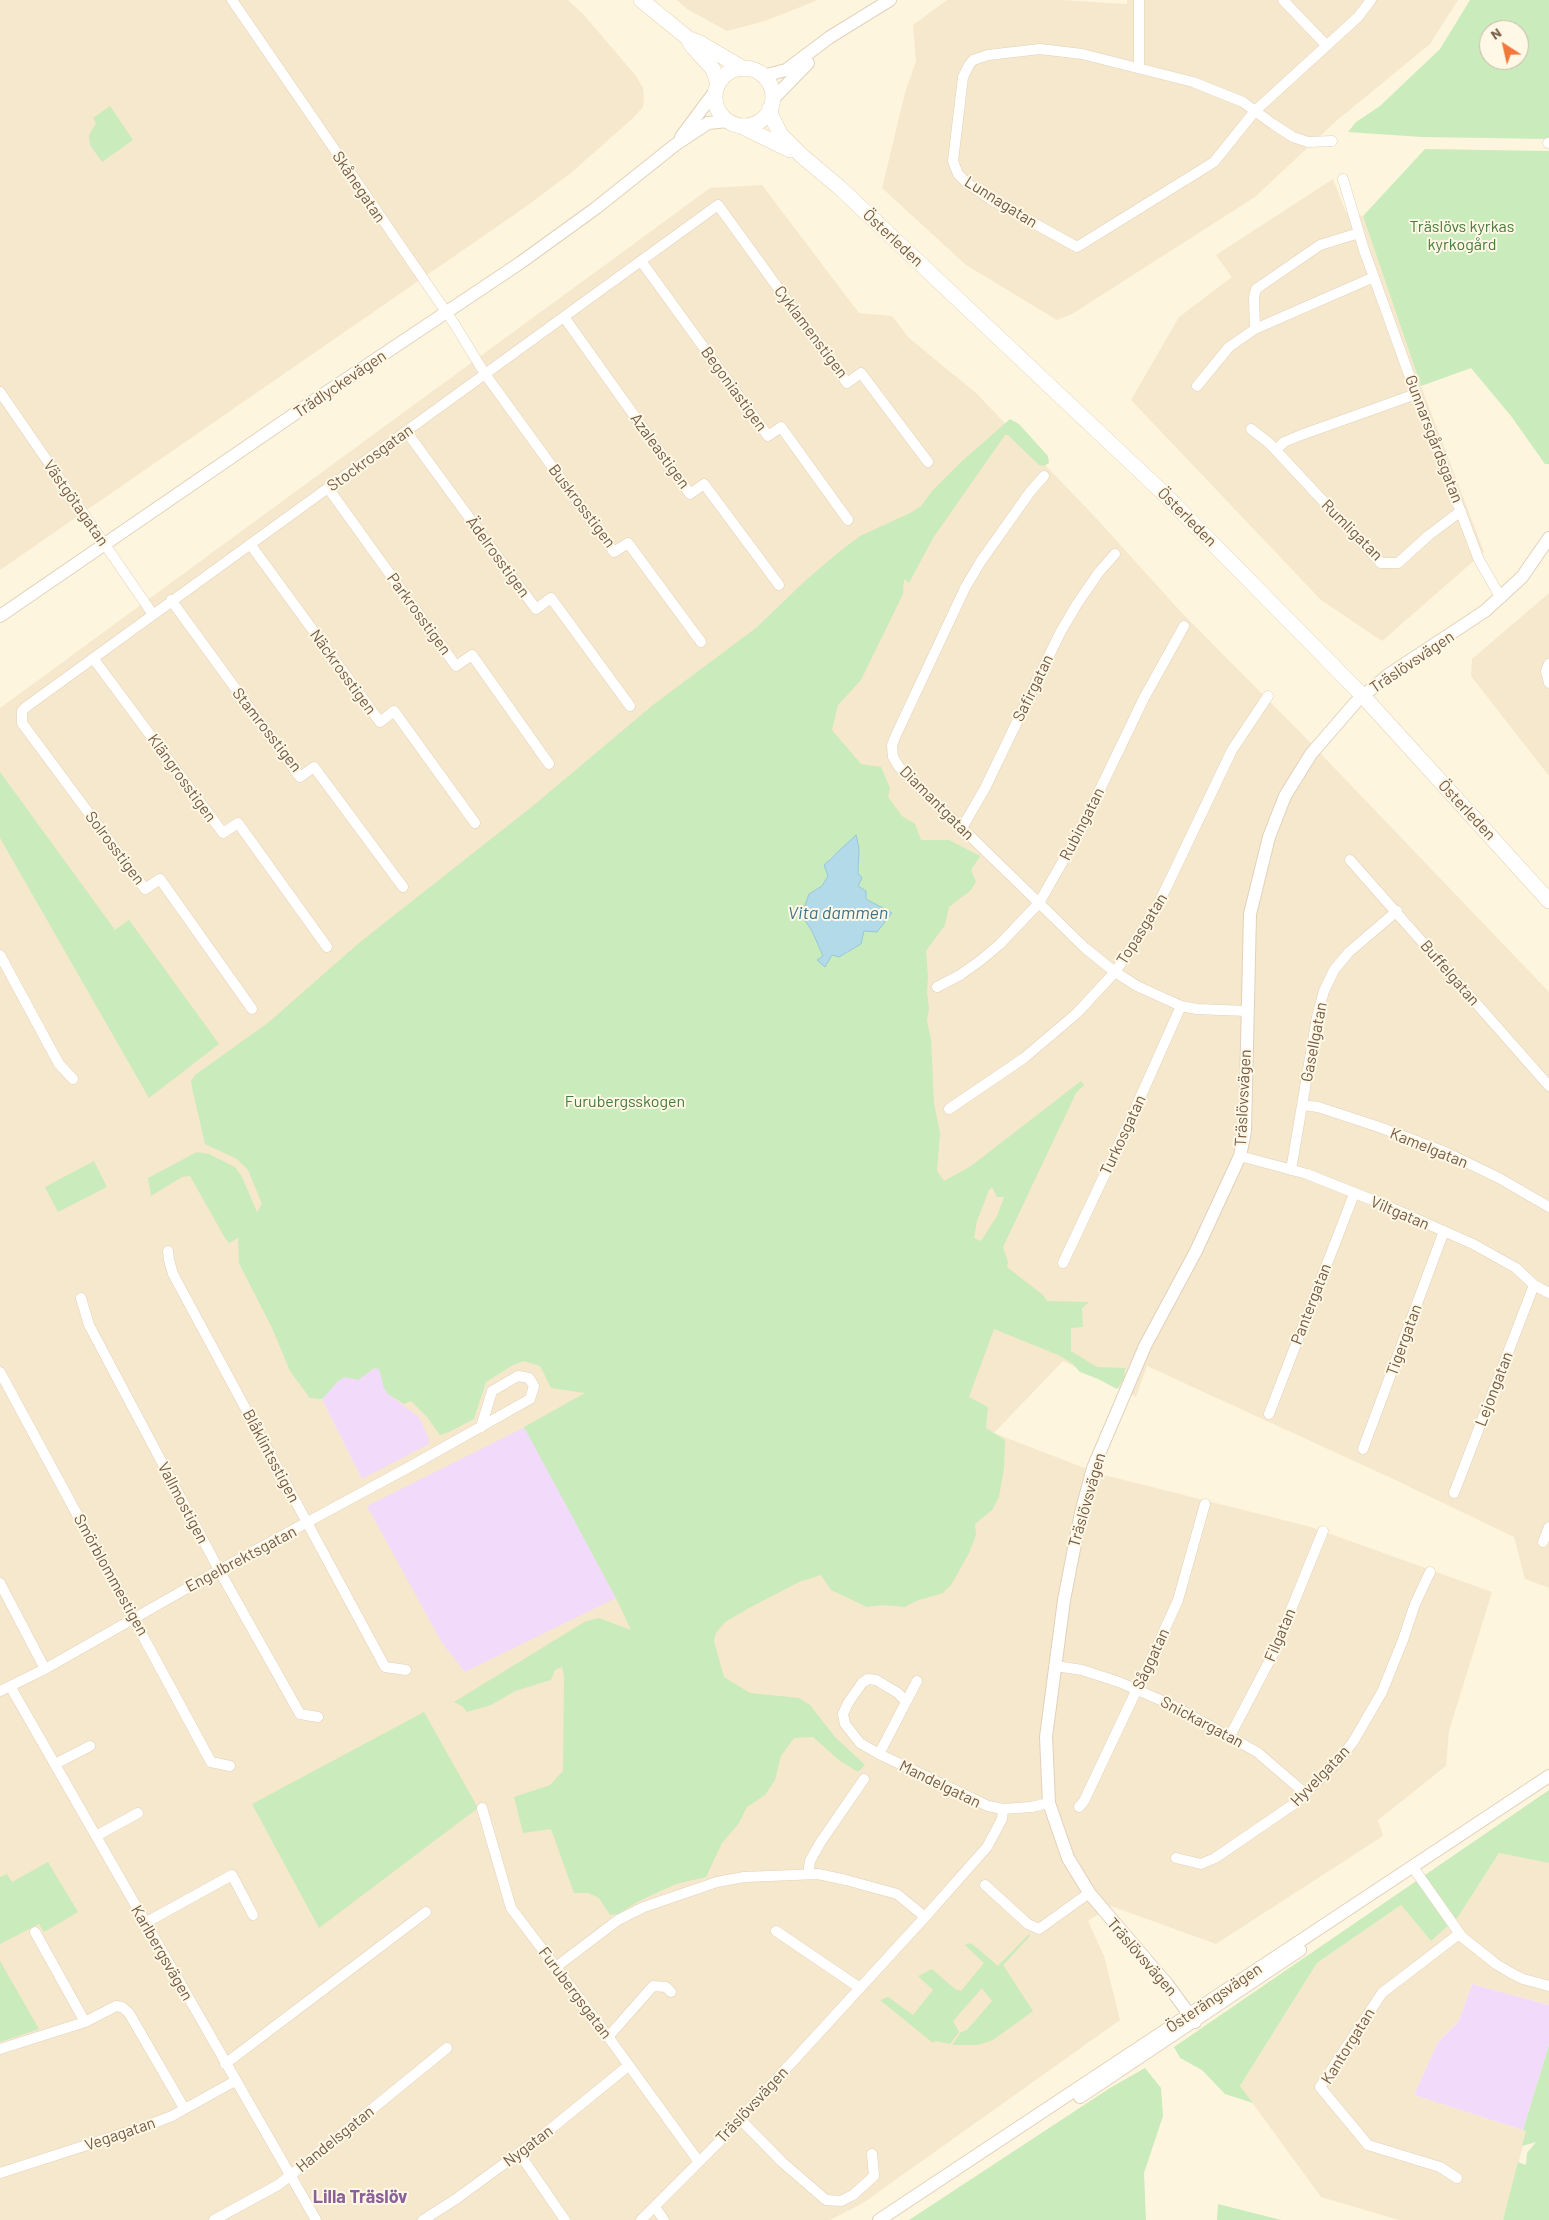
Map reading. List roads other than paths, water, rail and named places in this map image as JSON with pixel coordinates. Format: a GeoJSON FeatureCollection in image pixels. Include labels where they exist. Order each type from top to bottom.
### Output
{"type":"FeatureCollection","features":[{"type":"Feature","properties":{"kind":"main road"},"geometry":{"type":"LineString","coordinates":[[641,0],[689,39],[698,42],[744,68],[751,69],[764,76],[771,87],[771,104]]}},
{"type":"Feature","properties":{"kind":"main road"},"geometry":{"type":"LineString","coordinates":[[689,39],[692,47],[713,69],[717,87],[716,105],[721,114],[733,123]]}},
{"type":"Feature","properties":{"kind":"main road","name":"Trädlyckevägen"},"geometry":{"type":"LineString","coordinates":[[717,87],[727,74],[744,68]]}},
{"type":"Feature","properties":{"kind":"main road","name":"Trädlyckevägen"},"geometry":{"type":"LineString","coordinates":[[733,123],[757,123],[763,119],[771,104]]}},
{"type":"Feature","properties":{"kind":"main road","name":"Österleden"},"geometry":{"type":"LineString","coordinates":[[771,104],[770,116],[781,135],[802,156],[839,187],[1127,458],[1363,696],[1549,901]]}},
{"type":"Feature","properties":{"kind":"main road","name":"Österleden"},"geometry":{"type":"LineString","coordinates":[[733,123],[762,135],[802,156]]}},
{"type":"Feature","properties":{"kind":"street","name":"Skånegatan"},"geometry":{"type":"LineString","coordinates":[[232,0],[446,312],[485,374]]}},
{"type":"Feature","properties":{"kind":"street","name":"Trädlyckevägen"},"geometry":{"type":"LineString","coordinates":[[764,76],[786,70],[830,37],[890,0]]}},
{"type":"Feature","properties":{"kind":"street"},"geometry":{"type":"LineString","coordinates":[[1139,0],[1139,67]]}},
{"type":"Feature","properties":{"kind":"street"},"geometry":{"type":"LineString","coordinates":[[1283,0],[1326,46]]}},
{"type":"Feature","properties":{"kind":"street"},"geometry":{"type":"LineString","coordinates":[[1254,111],[1358,17],[1371,0]]}},
{"type":"Feature","properties":{"kind":"street","name":"Trädlyckevägen"},"geometry":{"type":"LineString","coordinates":[[771,104],[816,55],[847,28]]}},
{"type":"Feature","properties":{"kind":"street","name":"Lunnagatan"},"geometry":{"type":"LineString","coordinates":[[1254,111],[1214,162],[1078,247],[990,199],[967,184],[955,169],[952,152],[963,77],[965,70],[973,60],[988,55],[1040,49],[1082,54],[1193,82],[1229,95],[1254,111],[1293,137],[1308,142],[1332,141]]}},
{"type":"Feature","properties":{"kind":"street","name":"Trädlyckevägen"},"geometry":{"type":"LineString","coordinates":[[675,145],[717,87]]}},
{"type":"Feature","properties":{"kind":"street","name":"Trädlyckevägen"},"geometry":{"type":"LineString","coordinates":[[0,616],[520,263],[596,208],[675,145],[708,123],[733,123]]}},
{"type":"Feature","properties":{"kind":"street","name":"Gunnarsgårdsgatan"},"geometry":{"type":"LineString","coordinates":[[1343,179],[1374,278],[1416,394],[1479,560],[1501,598]]}},
{"type":"Feature","properties":{"kind":"street","name":"Stockrosgatan"},"geometry":{"type":"LineString","coordinates":[[22,711],[152,613],[328,488],[718,205]]}},
{"type":"Feature","properties":{"kind":"street","name":"Cyklamenstigen"},"geometry":{"type":"LineString","coordinates":[[718,205],[847,383],[861,374],[928,462]]}},
{"type":"Feature","properties":{"kind":"street"},"geometry":{"type":"LineString","coordinates":[[1255,329],[1254,297],[1256,289],[1320,245],[1360,233]]}},
{"type":"Feature","properties":{"kind":"street","name":"Begoniastigen"},"geometry":{"type":"LineString","coordinates":[[641,261],[768,436],[781,427],[848,520]]}},
{"type":"Feature","properties":{"kind":"street"},"geometry":{"type":"LineString","coordinates":[[1197,386],[1229,347],[1255,329],[1374,278]]}},
{"type":"Feature","properties":{"kind":"street","name":"Azaleastigen"},"geometry":{"type":"LineString","coordinates":[[564,317],[690,494],[704,484],[779,585]]}},
{"type":"Feature","properties":{"kind":"street","name":"Buskrosstigen"},"geometry":{"type":"LineString","coordinates":[[485,374],[614,552],[628,543],[702,642]]}},
{"type":"Feature","properties":{"kind":"street","name":"Västgötagatan"},"geometry":{"type":"LineString","coordinates":[[0,392],[152,613]]}},
{"type":"Feature","properties":{"kind":"street"},"geometry":{"type":"LineString","coordinates":[[1276,450],[1284,442],[1416,394]]}},
{"type":"Feature","properties":{"kind":"street","name":"Rumligatan"},"geometry":{"type":"LineString","coordinates":[[1250,429],[1276,450],[1381,563],[1398,563],[1429,534],[1461,511]]}},
{"type":"Feature","properties":{"kind":"street","name":"Ädelrosstigen"},"geometry":{"type":"LineString","coordinates":[[406,431],[536,609],[550,598],[630,706]]}},
{"type":"Feature","properties":{"kind":"street","name":"Diamantgatan"},"geometry":{"type":"LineString","coordinates":[[1044,476],[1024,499],[981,561],[965,588],[892,744],[893,757],[899,767],[1039,903],[1086,948],[1115,972],[1137,986],[1181,1006],[1197,1009],[1247,1011]]}},
{"type":"Feature","properties":{"kind":"street","name":"Parkrosstigen"},"geometry":{"type":"LineString","coordinates":[[328,488],[456,666],[472,655],[549,764]]}},
{"type":"Feature","properties":{"kind":"street","name":"Träslövsvägen"},"geometry":{"type":"LineString","coordinates":[[1192,2018],[1167,1984],[1089,1893],[1068,1858],[1049,1803],[1046,1738],[1071,1556],[1093,1468],[1145,1346],[1196,1251],[1240,1156],[1245,1131],[1250,914],[1260,870],[1276,818],[1286,796],[1311,754],[1363,696],[1388,674],[1461,628],[1501,598],[1534,562],[1549,538]]}},
{"type":"Feature","properties":{"kind":"street","name":"Näckrosstigen"},"geometry":{"type":"LineString","coordinates":[[250,544],[380,722],[394,711],[475,823]]}},
{"type":"Feature","properties":{"kind":"street","name":"Safirgatan"},"geometry":{"type":"LineString","coordinates":[[962,828],[985,788],[1044,663],[1072,611],[1099,572],[1115,554]]}},
{"type":"Feature","properties":{"kind":"street","name":"Stamrosstigen"},"geometry":{"type":"LineString","coordinates":[[171,600],[300,777],[314,767],[403,887]]}},
{"type":"Feature","properties":{"kind":"street","name":"Rubingatan"},"geometry":{"type":"LineString","coordinates":[[937,987],[960,975],[981,960],[1000,944],[1039,903],[1075,841],[1144,698],[1184,626]]}},
{"type":"Feature","properties":{"kind":"street","name":"Klängrosstigen"},"geometry":{"type":"LineString","coordinates":[[93,658],[223,834],[238,823],[327,947]]}},
{"type":"Feature","properties":{"kind":"street"},"geometry":{"type":"LineString","coordinates":[[1549,664],[1546,671],[1549,683]]}},
{"type":"Feature","properties":{"kind":"street","name":"Topasgatan"},"geometry":{"type":"LineString","coordinates":[[949,1109],[1024,1058],[1077,1013],[1115,972],[1162,899],[1232,750],[1268,696]]}},
{"type":"Feature","properties":{"kind":"street","name":"Solrosstigen"},"geometry":{"type":"LineString","coordinates":[[22,711],[22,723],[145,889],[160,879],[252,1009]]}},
{"type":"Feature","properties":{"kind":"street","name":"Buffelgatan"},"geometry":{"type":"LineString","coordinates":[[1350,860],[1397,911],[1549,1086]]}},
{"type":"Feature","properties":{"kind":"street","name":"Gasellgatan"},"geometry":{"type":"LineString","coordinates":[[1292,1170],[1317,1017],[1324,992],[1334,970],[1349,952],[1397,911]]}},
{"type":"Feature","properties":{"kind":"street"},"geometry":{"type":"LineString","coordinates":[[0,955],[59,1064],[73,1079]]}},
{"type":"Feature","properties":{"kind":"street","name":"Turkosgatan"},"geometry":{"type":"LineString","coordinates":[[1063,1263],[1131,1119],[1181,1006]]}},
{"type":"Feature","properties":{"kind":"street","name":"Kamelgatan"},"geometry":{"type":"LineString","coordinates":[[1303,1105],[1318,1107],[1379,1127],[1445,1152],[1498,1178],[1549,1207]]}},
{"type":"Feature","properties":{"kind":"street","name":"Viltgatan"},"geometry":{"type":"LineString","coordinates":[[1240,1156],[1306,1174],[1444,1231],[1473,1244],[1516,1268],[1534,1285],[1549,1293]]}},
{"type":"Feature","properties":{"kind":"street","name":"Pantergatan"},"geometry":{"type":"LineString","coordinates":[[1269,1414],[1354,1194]]}},
{"type":"Feature","properties":{"kind":"street","name":"Tigergatan"},"geometry":{"type":"LineString","coordinates":[[1363,1449],[1444,1231]]}},
{"type":"Feature","properties":{"kind":"street","name":"Blåklintsstigen"},"geometry":{"type":"LineString","coordinates":[[168,1251],[168,1260],[173,1274],[385,1667],[406,1670]]}},
{"type":"Feature","properties":{"kind":"street","name":"Lejongatan"},"geometry":{"type":"LineString","coordinates":[[1454,1492],[1534,1285]]}},
{"type":"Feature","properties":{"kind":"street","name":"Vallmostigen"},"geometry":{"type":"LineString","coordinates":[[82,1298],[89,1325],[219,1570],[300,1714],[318,1718]]}},
{"type":"Feature","properties":{"kind":"street","name":"Smörblommestigen"},"geometry":{"type":"LineString","coordinates":[[0,1372],[211,1762],[230,1766]]}},
{"type":"Feature","properties":{"kind":"street","name":"Engelbrektsgatan"},"geometry":{"type":"LineString","coordinates":[[0,1691],[45,1669],[219,1570],[307,1523],[481,1427],[530,1399],[534,1386],[529,1378],[518,1376],[492,1391],[481,1427]]}},
{"type":"Feature","properties":{"kind":"street","name":"Såggatan"},"geometry":{"type":"LineString","coordinates":[[1079,1807],[1084,1801],[1178,1600],[1205,1504]]}},
{"type":"Feature","properties":{"kind":"street"},"geometry":{"type":"LineString","coordinates":[[1543,1542],[1549,1527]]}},
{"type":"Feature","properties":{"kind":"street","name":"Filgatan"},"geometry":{"type":"LineString","coordinates":[[1230,1736],[1273,1654],[1323,1531]]}},
{"type":"Feature","properties":{"kind":"street","name":"Hyvelgatan"},"geometry":{"type":"LineString","coordinates":[[1176,1858],[1195,1864],[1208,1862],[1272,1821],[1306,1794],[1353,1742],[1382,1692],[1415,1604],[1430,1572]]}},
{"type":"Feature","properties":{"kind":"street"},"geometry":{"type":"LineString","coordinates":[[0,1583],[45,1669]]}},
{"type":"Feature","properties":{"kind":"street","name":"Snickargatan"},"geometry":{"type":"LineString","coordinates":[[1056,1666],[1082,1670],[1137,1689],[1174,1706],[1257,1752],[1306,1794]]}},
{"type":"Feature","properties":{"kind":"street","name":"Mandelgatan"},"geometry":{"type":"LineString","coordinates":[[906,1702],[898,1693],[876,1680],[868,1679],[862,1683],[848,1703],[844,1714],[845,1724],[860,1743],[879,1754],[988,1806],[1003,1809]]}},
{"type":"Feature","properties":{"kind":"street","name":"Mandelgatan"},"geometry":{"type":"LineString","coordinates":[[879,1754],[917,1681]]}},
{"type":"Feature","properties":{"kind":"street","name":"Karlbergsvägen"},"geometry":{"type":"LineString","coordinates":[[10,1686],[316,2220]]}},
{"type":"Feature","properties":{"kind":"street"},"geometry":{"type":"LineString","coordinates":[[55,1764],[90,1746]]}},
{"type":"Feature","properties":{"kind":"street","name":"Österängsvägen"},"geometry":{"type":"LineString","coordinates":[[892,2220],[1549,1776]]}},
{"type":"Feature","properties":{"kind":"street"},"geometry":{"type":"LineString","coordinates":[[808,1874],[810,1861],[820,1843],[864,1779]]}},
{"type":"Feature","properties":{"kind":"street","name":"Österängsvägen"},"geometry":{"type":"LineString","coordinates":[[1413,1869],[1549,1784]]}},
{"type":"Feature","properties":{"kind":"street"},"geometry":{"type":"LineString","coordinates":[[1003,1809],[1031,1807],[1049,1803]]}},
{"type":"Feature","properties":{"kind":"street","name":"Furubergsgatan"},"geometry":{"type":"LineString","coordinates":[[482,1808],[511,1908],[700,2162]]}},
{"type":"Feature","properties":{"kind":"street","name":"Träslövsvägen"},"geometry":{"type":"LineString","coordinates":[[641,2220],[700,2162],[926,1917],[987,1847],[1002,1819],[1003,1809]]}},
{"type":"Feature","properties":{"kind":"street"},"geometry":{"type":"LineString","coordinates":[[96,1836],[138,1813]]}},
{"type":"Feature","properties":{"kind":"street"},"geometry":{"type":"LineString","coordinates":[[1413,1869],[1460,1934],[1484,1954],[1511,1972],[1523,1979],[1549,1986]]}},
{"type":"Feature","properties":{"kind":"street"},"geometry":{"type":"LineString","coordinates":[[556,1967],[618,1920],[644,1906],[717,1882],[744,1878],[808,1874],[855,1882],[897,1894],[926,1917]]}},
{"type":"Feature","properties":{"kind":"street"},"geometry":{"type":"LineString","coordinates":[[145,1923],[232,1875],[253,1915]]}},
{"type":"Feature","properties":{"kind":"street"},"geometry":{"type":"LineString","coordinates":[[985,1886],[1028,1924],[1039,1929],[1089,1893]]}},
{"type":"Feature","properties":{"kind":"street"},"geometry":{"type":"LineString","coordinates":[[226,2064],[426,1912]]}},
{"type":"Feature","properties":{"kind":"street"},"geometry":{"type":"LineString","coordinates":[[776,1931],[860,1988]]}},
{"type":"Feature","properties":{"kind":"street"},"geometry":{"type":"LineString","coordinates":[[35,1932],[85,2022]]}},
{"type":"Feature","properties":{"kind":"street","name":"Kantorgatan"},"geometry":{"type":"LineString","coordinates":[[1457,2178],[1440,2167],[1368,2145],[1320,2086],[1382,1993],[1460,1934]]}},
{"type":"Feature","properties":{"kind":"street"},"geometry":{"type":"LineString","coordinates":[[608,2037],[653,1986],[666,1987],[671,1992]]}},
{"type":"Feature","properties":{"kind":"street"},"geometry":{"type":"LineString","coordinates":[[0,2049],[85,2022],[116,2006],[122,2007],[128,2013],[184,2108]]}},
{"type":"Feature","properties":{"kind":"street","name":"Österängsvägen"},"geometry":{"type":"LineString","coordinates":[[879,2220],[1192,2018]]}},
{"type":"Feature","properties":{"kind":"street","name":"Handelsgatan"},"geometry":{"type":"LineString","coordinates":[[214,2220],[278,2184],[447,2048]]}},
{"type":"Feature","properties":{"kind":"street","name":"Nygatan"},"geometry":{"type":"LineString","coordinates":[[423,2220],[456,2199],[519,2153],[628,2066]]}},
{"type":"Feature","properties":{"kind":"street","name":"Vegagatan"},"geometry":{"type":"LineString","coordinates":[[0,2173],[172,2116],[235,2081]]}},
{"type":"Feature","properties":{"kind":"street"},"geometry":{"type":"LineString","coordinates":[[740,2119],[782,2162],[826,2200],[841,2202],[853,2195],[874,2176],[872,2154]]}},
{"type":"Feature","properties":{"kind":"street"},"geometry":{"type":"LineString","coordinates":[[519,2153],[565,2220]]}},
{"type":"Feature","properties":{"kind":"street"},"geometry":{"type":"LineString","coordinates":[[655,2207],[664,2220]]}},
{"type":"Feature","properties":{"kind":"water","name":"Vita dammen"},"geometry":{"type":"Polygon","coordinates":[[[856,835],[859,848],[858,873],[862,878],[858,886],[866,891],[866,899],[892,913],[877,932],[864,931],[861,944],[839,957],[832,955],[825,967],[817,960],[823,956],[812,931],[804,919],[804,908],[809,894],[822,886],[828,876],[824,865],[856,835]]]}},
{"type":"Feature","properties":{"kind":"district","name":"Lilla Träslöv"},"geometry":{"type":"Point","coordinates":[360,2197]}},
{"type":"Feature","properties":{"kind":"park label","name":"Träslövs kyrkas kyrkogård"},"geometry":{"type":"Point","coordinates":[1462,236]}},
{"type":"Feature","properties":{"kind":"park label","name":"Furubergsskogen"},"geometry":{"type":"Point","coordinates":[625,1102]}}]}
